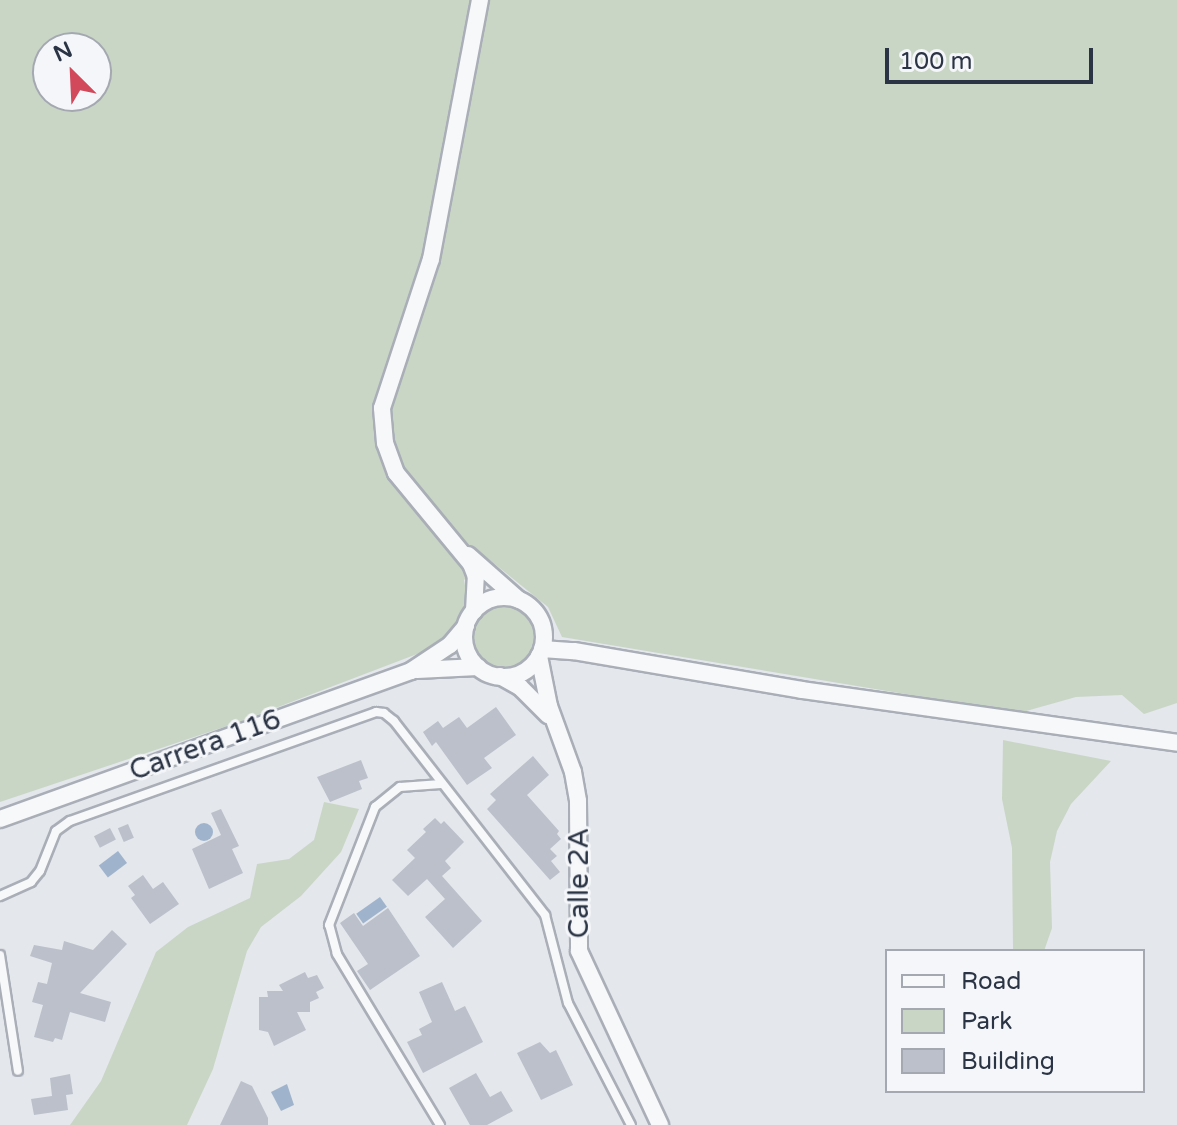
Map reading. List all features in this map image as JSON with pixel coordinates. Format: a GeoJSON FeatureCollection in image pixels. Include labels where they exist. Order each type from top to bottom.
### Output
{"type":"FeatureCollection","features":[{"type":"Feature","properties":{"kind":"street"},"geometry":{"type":"LineString","coordinates":[[461,550],[476,577],[466,649],[478,667],[500,676],[523,672],[541,646],[536,614],[461,550],[396,473],[385,443],[382,408],[431,259],[480,0]]}},
{"type":"Feature","properties":{"kind":"street"},"geometry":{"type":"LineString","coordinates":[[470,618],[490,600],[519,600]]}},
{"type":"Feature","properties":{"kind":"street","name":"Carrera 116"},"geometry":{"type":"LineString","coordinates":[[0,819],[411,671],[450,645],[470,618]]}},
{"type":"Feature","properties":{"kind":"street"},"geometry":{"type":"LineString","coordinates":[[541,646],[802,690],[1177,743]]}},
{"type":"Feature","properties":{"kind":"street","name":"Calle 2A"},"geometry":{"type":"LineString","coordinates":[[541,646],[554,724],[573,772],[578,801],[579,951],[660,1125]]}},
{"type":"Feature","properties":{"kind":"street","name":"Carrera 116"},"geometry":{"type":"LineString","coordinates":[[411,671],[478,667]]}},
{"type":"Feature","properties":{"kind":"street","name":"Calle 2A"},"geometry":{"type":"LineString","coordinates":[[500,676],[542,707],[554,724]]}},
{"type":"Feature","properties":{"kind":"lane"},"geometry":{"type":"LineString","coordinates":[[0,896],[31,882],[40,871],[56,831],[70,821],[376,712],[390,716],[545,915],[568,1003],[631,1125]]}},
{"type":"Feature","properties":{"kind":"lane"},"geometry":{"type":"LineString","coordinates":[[440,1125],[337,954],[329,925],[375,807],[400,787],[441,784]]}},
{"type":"Feature","properties":{"kind":"lane"},"geometry":{"type":"LineString","coordinates":[[0,955],[18,1071]]}},
{"type":"Feature","properties":{"kind":"green space"},"geometry":{"type":"Polygon","coordinates":[[[0,0],[1177,0],[1177,703],[1144,714],[1122,695],[1076,697],[1019,713],[562,637],[548,607],[486,557],[464,580],[468,601],[456,625],[438,646],[239,722],[0,802],[0,0]]]}},
{"type":"Feature","properties":{"kind":"green space"},"geometry":{"type":"Polygon","coordinates":[[[504,597],[519,600],[532,609],[541,622],[544,637],[541,652],[532,665],[519,674],[504,677],[489,674],[476,665],[467,652],[464,637],[467,622],[476,609],[489,600],[504,597]]]}},
{"type":"Feature","properties":{"kind":"green space"},"geometry":{"type":"Polygon","coordinates":[[[1003,740],[1111,761],[1071,804],[1057,831],[1050,862],[1052,928],[1045,949],[1013,949],[1012,848],[1002,799],[1003,740]]]}},
{"type":"Feature","properties":{"kind":"green space"},"geometry":{"type":"Polygon","coordinates":[[[324,802],[359,809],[341,852],[301,896],[261,927],[247,951],[213,1069],[187,1125],[70,1125],[101,1081],[156,952],[188,927],[250,898],[257,864],[289,859],[314,840],[324,802]]]}},
{"type":"Feature","properties":{"kind":"water"},"geometry":{"type":"Polygon","coordinates":[[[204,823],[213,832],[204,841],[195,832],[204,823]]]}},
{"type":"Feature","properties":{"kind":"water"},"geometry":{"type":"Polygon","coordinates":[[[118,851],[127,863],[108,877],[99,865],[118,851]]]}},
{"type":"Feature","properties":{"kind":"water"},"geometry":{"type":"Polygon","coordinates":[[[380,897],[387,907],[363,923],[356,914],[380,897]]]}},
{"type":"Feature","properties":{"kind":"water"},"geometry":{"type":"Polygon","coordinates":[[[287,1084],[294,1105],[281,1111],[271,1092],[287,1084]]]}},
{"type":"Feature","properties":{"kind":"building"},"geometry":{"type":"Polygon","coordinates":[[[496,707],[516,735],[484,758],[492,768],[467,785],[436,742],[432,746],[423,732],[438,721],[443,728],[459,717],[467,728],[496,707]]]}},
{"type":"Feature","properties":{"kind":"building"},"geometry":{"type":"Polygon","coordinates":[[[533,756],[549,775],[527,795],[559,831],[557,834],[561,839],[550,849],[557,856],[551,861],[560,872],[550,880],[487,809],[496,800],[490,794],[533,756]]]}},
{"type":"Feature","properties":{"kind":"building"},"geometry":{"type":"Polygon","coordinates":[[[361,760],[368,778],[359,781],[362,789],[330,802],[317,777],[361,760]]]}},
{"type":"Feature","properties":{"kind":"building"},"geometry":{"type":"Polygon","coordinates":[[[221,809],[239,846],[232,849],[243,873],[209,889],[192,849],[221,835],[211,813],[221,809]]]}},
{"type":"Feature","properties":{"kind":"building"},"geometry":{"type":"Polygon","coordinates":[[[435,818],[441,824],[444,821],[464,842],[445,861],[451,868],[442,876],[482,921],[453,948],[425,917],[445,899],[427,879],[408,896],[392,880],[415,858],[407,850],[426,832],[423,829],[435,818]]]}},
{"type":"Feature","properties":{"kind":"building"},"geometry":{"type":"Polygon","coordinates":[[[128,824],[134,838],[124,842],[118,828],[128,824]]]}},
{"type":"Feature","properties":{"kind":"building"},"geometry":{"type":"Polygon","coordinates":[[[110,828],[116,840],[100,848],[94,836],[110,828]]]}},
{"type":"Feature","properties":{"kind":"building"},"geometry":{"type":"Polygon","coordinates":[[[143,875],[153,889],[163,882],[179,904],[150,924],[131,898],[135,895],[128,886],[143,875]]]}},
{"type":"Feature","properties":{"kind":"building"},"geometry":{"type":"Polygon","coordinates":[[[388,908],[420,956],[370,990],[357,971],[368,964],[340,923],[354,913],[363,926],[388,908]]]}},
{"type":"Feature","properties":{"kind":"building"},"geometry":{"type":"Polygon","coordinates":[[[112,930],[127,944],[80,993],[111,1002],[105,1022],[70,1012],[62,1040],[55,1038],[53,1042],[34,1037],[43,1005],[32,1002],[38,982],[47,984],[52,963],[30,956],[34,945],[62,950],[64,941],[93,950],[112,930]]]}},
{"type":"Feature","properties":{"kind":"building"},"geometry":{"type":"Polygon","coordinates":[[[305,972],[308,978],[317,975],[324,988],[316,992],[319,998],[310,1002],[310,1012],[297,1012],[306,1030],[274,1046],[268,1032],[259,1030],[259,997],[268,997],[267,991],[283,991],[279,985],[305,972]]]}},
{"type":"Feature","properties":{"kind":"building"},"geometry":{"type":"Polygon","coordinates":[[[442,982],[455,1011],[465,1006],[483,1042],[423,1073],[407,1042],[422,1035],[419,1029],[432,1022],[419,992],[442,982]]]}},
{"type":"Feature","properties":{"kind":"building"},"geometry":{"type":"Polygon","coordinates":[[[540,1042],[550,1053],[556,1050],[573,1085],[541,1100],[517,1053],[540,1042]]]}},
{"type":"Feature","properties":{"kind":"building"},"geometry":{"type":"Polygon","coordinates":[[[476,1073],[490,1097],[501,1091],[513,1111],[487,1125],[470,1125],[449,1088],[476,1073]]]}},
{"type":"Feature","properties":{"kind":"building"},"geometry":{"type":"Polygon","coordinates":[[[70,1074],[73,1094],[66,1095],[68,1110],[34,1115],[31,1099],[52,1096],[50,1078],[70,1074]]]}},
{"type":"Feature","properties":{"kind":"building"},"geometry":{"type":"Polygon","coordinates":[[[241,1081],[252,1086],[268,1118],[268,1125],[220,1125],[241,1081]]]}}]}
